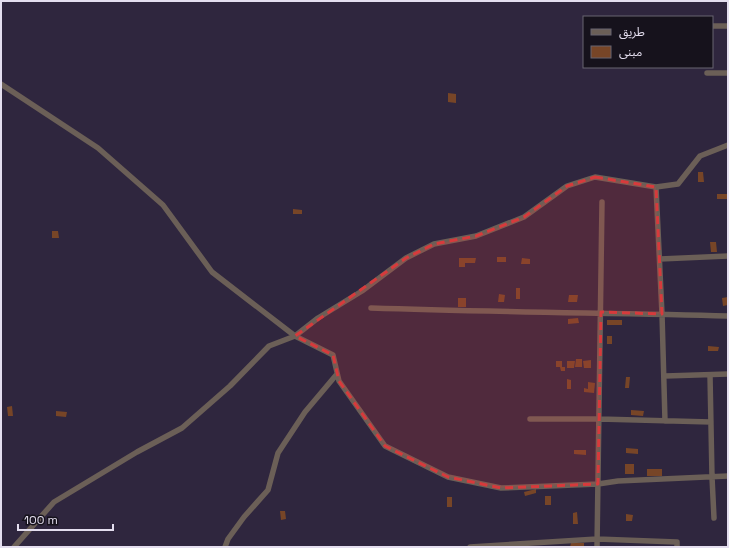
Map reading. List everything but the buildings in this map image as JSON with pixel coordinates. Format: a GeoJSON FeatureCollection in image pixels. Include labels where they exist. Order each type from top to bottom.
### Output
{"type":"FeatureCollection","features":[{"type":"Feature","properties":{"kind":"street"},"geometry":{"type":"LineString","coordinates":[[713,26],[728,26]]}},
{"type":"Feature","properties":{"kind":"street"},"geometry":{"type":"LineString","coordinates":[[707,73],[728,72]]}},
{"type":"Feature","properties":{"kind":"street"},"geometry":{"type":"LineString","coordinates":[[1,84],[98,148],[163,205],[212,272],[295,336],[333,356],[339,381],[385,446],[448,477],[501,488],[728,476]]}},
{"type":"Feature","properties":{"kind":"street"},"geometry":{"type":"LineString","coordinates":[[14,547],[54,502],[137,452],[182,428],[230,386],[268,346],[295,336],[318,318],[362,291],[406,258],[434,244],[476,236],[524,217],[567,186],[595,177],[656,187],[678,184],[700,156],[728,145]]}},
{"type":"Feature","properties":{"kind":"street"},"geometry":{"type":"LineString","coordinates":[[656,187],[665,376],[665,421]]}},
{"type":"Feature","properties":{"kind":"street"},"geometry":{"type":"LineString","coordinates":[[597,547],[602,202]]}},
{"type":"Feature","properties":{"kind":"street"},"geometry":{"type":"LineString","coordinates":[[660,259],[728,256]]}},
{"type":"Feature","properties":{"kind":"street"},"geometry":{"type":"LineString","coordinates":[[371,308],[728,316]]}},
{"type":"Feature","properties":{"kind":"street"},"geometry":{"type":"LineString","coordinates":[[225,547],[228,539],[244,517],[268,490],[278,453],[304,412],[337,374]]}},
{"type":"Feature","properties":{"kind":"street"},"geometry":{"type":"LineString","coordinates":[[665,376],[728,374]]}},
{"type":"Feature","properties":{"kind":"street"},"geometry":{"type":"LineString","coordinates":[[710,375],[714,518]]}},
{"type":"Feature","properties":{"kind":"street"},"geometry":{"type":"LineString","coordinates":[[530,419],[711,422]]}},
{"type":"Feature","properties":{"kind":"street"},"geometry":{"type":"LineString","coordinates":[[470,547],[597,539],[677,542],[677,547]]}},
{"type":"Feature","properties":{"kind":"highlighted area"},"geometry":{"type":"Polygon","coordinates":[[[595,177],[656,187],[662,314],[601,312],[598,484],[501,488],[448,477],[385,446],[339,381],[333,355],[295,336],[406,258],[434,244],[476,236],[524,217],[567,186],[595,177]]]}}]}
